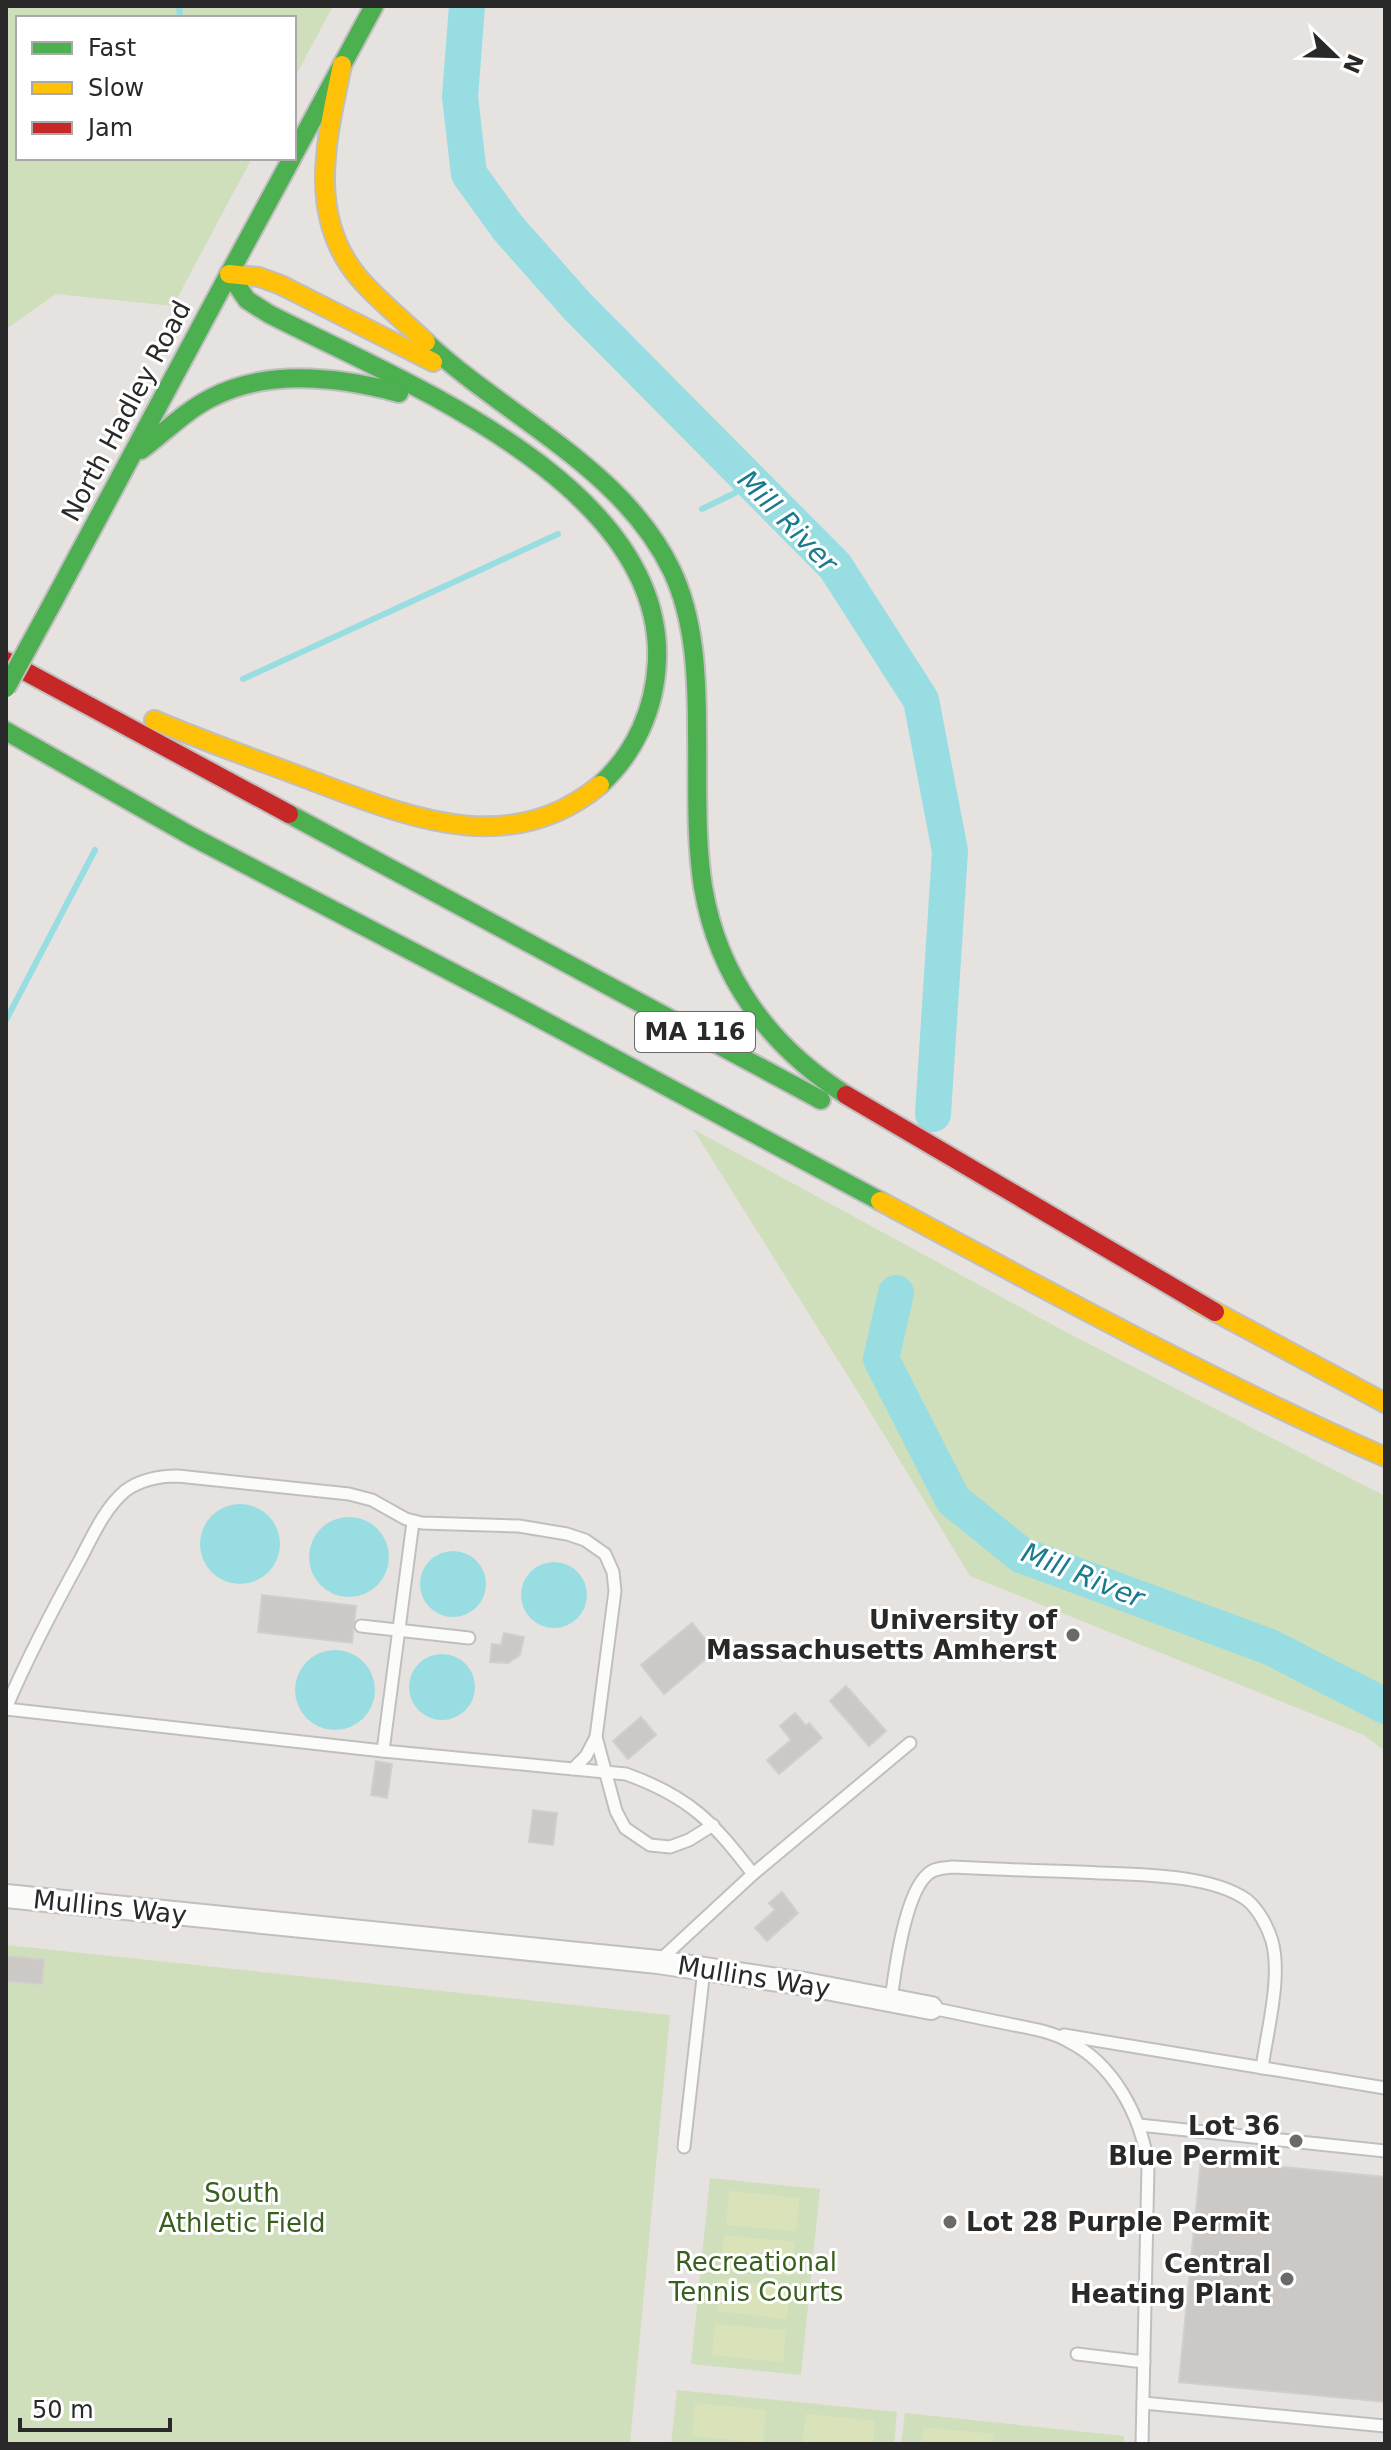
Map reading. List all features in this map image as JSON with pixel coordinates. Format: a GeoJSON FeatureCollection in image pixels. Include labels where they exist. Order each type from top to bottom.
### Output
{"type":"FeatureCollection","features":[{"type":"Feature","properties":{"kind":"main road","name":"North Hadley Road"},"geometry":{"type":"LineString","coordinates":[[296,150],[374,6]]}},
{"type":"Feature","properties":{"kind":"main road"},"geometry":{"type":"LineString","coordinates":[[342,65],[323,171],[327,211],[337,244],[358,278],[469,380],[566,452],[634,515],[650,534],[674,574],[687,613],[693,649],[698,810],[706,902],[730,969],[763,1022],[801,1065],[1215,1312]]}},
{"type":"Feature","properties":{"kind":"main road","name":"North Hadley Road"},"geometry":{"type":"LineString","coordinates":[[6,688],[291,160]]}},
{"type":"Feature","properties":{"kind":"main road"},"geometry":{"type":"LineString","coordinates":[[229,274],[259,277],[281,285],[469,380]]}},
{"type":"Feature","properties":{"kind":"main road"},"geometry":{"type":"LineString","coordinates":[[6,647],[193,737],[409,816],[447,825],[484,829],[518,825],[567,808],[605,781],[625,759],[639,736],[658,670],[658,640],[648,592],[633,562],[612,534],[538,461],[506,438],[461,411],[269,314],[247,300],[229,274]]}},
{"type":"Feature","properties":{"kind":"main road"},"geometry":{"type":"LineString","coordinates":[[130,459],[211,397],[262,382],[290,379],[354,383],[461,411]]}},
{"type":"Feature","properties":{"kind":"main road","name":"MA 116"},"geometry":{"type":"LineString","coordinates":[[6,661],[1385,1403]]}},
{"type":"Feature","properties":{"kind":"main road","name":"MA 116"},"geometry":{"type":"LineString","coordinates":[[6,731],[191,836],[509,1002],[1100,1319],[1385,1457]]}},
{"type":"Feature","properties":{"kind":"street","name":"Mullins Way"},"geometry":{"type":"LineString","coordinates":[[6,1896],[658,1962],[805,1984],[931,2008]]}},
{"type":"Feature","properties":{"kind":"lane"},"geometry":{"type":"LineString","coordinates":[[713,1825],[689,1840],[670,1847],[650,1845],[625,1828],[616,1811],[604,1772],[596,1737],[615,1591],[613,1572],[605,1554],[585,1540],[567,1534],[519,1526],[413,1522],[382,1504],[349,1494],[178,1476],[158,1477],[137,1484],[120,1496],[101,1521],[23,1668],[6,1708],[383,1751],[604,1772],[626,1774],[684,1800],[713,1825],[753,1874]]}},
{"type":"Feature","properties":{"kind":"lane"},"geometry":{"type":"LineString","coordinates":[[383,1751],[413,1522]]}},
{"type":"Feature","properties":{"kind":"lane"},"geometry":{"type":"LineString","coordinates":[[361,1626],[469,1638]]}},
{"type":"Feature","properties":{"kind":"lane"},"geometry":{"type":"LineString","coordinates":[[573,1769],[586,1756],[596,1737]]}},
{"type":"Feature","properties":{"kind":"lane"},"geometry":{"type":"LineString","coordinates":[[658,1962],[753,1874],[910,1743]]}},
{"type":"Feature","properties":{"kind":"lane"},"geometry":{"type":"LineString","coordinates":[[891,2000],[897,1955],[916,1886],[931,1871],[952,1867],[1144,1875],[1190,1880],[1218,1886],[1247,1900],[1263,1919],[1272,1942],[1275,1976],[1262,2068]]}},
{"type":"Feature","properties":{"kind":"lane"},"geometry":{"type":"LineString","coordinates":[[684,2147],[704,1969]]}},
{"type":"Feature","properties":{"kind":"lane","name":"Mullins Way"},"geometry":{"type":"LineString","coordinates":[[931,2008],[1047,2032],[1069,2041],[1111,2077],[1127,2099],[1139,2125],[1148,2165],[1142,2444]]}},
{"type":"Feature","properties":{"kind":"lane"},"geometry":{"type":"LineString","coordinates":[[1047,2032],[1385,2088]]}},
{"type":"Feature","properties":{"kind":"lane"},"geometry":{"type":"LineString","coordinates":[[1139,2125],[1385,2151]]}},
{"type":"Feature","properties":{"kind":"lane"},"geometry":{"type":"LineString","coordinates":[[1077,2354],[1144,2362]]}},
{"type":"Feature","properties":{"kind":"lane"},"geometry":{"type":"LineString","coordinates":[[1143,2403],[1385,2426]]}},
{"type":"Feature","properties":{"kind":"green space"},"geometry":{"type":"Polygon","coordinates":[[[6,6],[333,6],[296,75],[296,16],[16,16],[16,160],[251,160],[173,306],[56,294],[6,329],[6,6]]]}},
{"type":"Feature","properties":{"kind":"green space"},"geometry":{"type":"Polygon","coordinates":[[[693,1129],[1064,1331],[1385,1496],[1385,1751],[1364,1735],[970,1576],[693,1129]]]}},
{"type":"Feature","properties":{"kind":"green space","name":"South Athletic Field"},"geometry":{"type":"Polygon","coordinates":[[[6,1945],[670,2015],[630,2444],[6,2444],[6,1945]]]}},
{"type":"Feature","properties":{"kind":"green space","name":"Recreational Tennis Courts"},"geometry":{"type":"Polygon","coordinates":[[[710,2178],[820,2189],[801,2375],[691,2364],[710,2178]]]}},
{"type":"Feature","properties":{"kind":"green space"},"geometry":{"type":"Polygon","coordinates":[[[729,2191],[799,2198],[796,2231],[726,2225],[729,2191]]]}},
{"type":"Feature","properties":{"kind":"green space"},"geometry":{"type":"Polygon","coordinates":[[[724,2235],[795,2242],[791,2276],[721,2268],[724,2235]]]}},
{"type":"Feature","properties":{"kind":"green space"},"geometry":{"type":"Polygon","coordinates":[[[720,2279],[790,2287],[787,2319],[717,2311],[720,2279]]]}},
{"type":"Feature","properties":{"kind":"green space"},"geometry":{"type":"Polygon","coordinates":[[[715,2324],[786,2330],[783,2362],[712,2355],[715,2324]]]}},
{"type":"Feature","properties":{"kind":"green space"},"geometry":{"type":"Polygon","coordinates":[[[677,2390],[897,2412],[894,2444],[671,2444],[677,2390]]]}},
{"type":"Feature","properties":{"kind":"green space"},"geometry":{"type":"Polygon","coordinates":[[[695,2403],[766,2410],[763,2443],[692,2436],[695,2403]]]}},
{"type":"Feature","properties":{"kind":"green space"},"geometry":{"type":"Polygon","coordinates":[[[905,2413],[1124,2436],[1124,2444],[901,2444],[905,2413]]]}},
{"type":"Feature","properties":{"kind":"green space"},"geometry":{"type":"Polygon","coordinates":[[[806,2414],[875,2421],[873,2444],[802,2444],[806,2414]]]}},
{"type":"Feature","properties":{"kind":"green space"},"geometry":{"type":"Polygon","coordinates":[[[923,2427],[994,2434],[993,2444],[921,2444],[923,2427]]]}},
{"type":"Feature","properties":{"kind":"water"},"geometry":{"type":"Polygon","coordinates":[[[232,1504],[248,1504],[269,1515],[280,1536],[280,1552],[269,1573],[248,1584],[232,1584],[218,1578],[206,1566],[200,1552],[200,1536],[206,1522],[218,1510],[232,1504]]]}},
{"type":"Feature","properties":{"kind":"water"},"geometry":{"type":"Polygon","coordinates":[[[341,1517],[357,1517],[378,1528],[389,1549],[389,1565],[378,1586],[357,1597],[341,1597],[327,1591],[315,1579],[309,1565],[309,1549],[315,1535],[327,1523],[341,1517]]]}},
{"type":"Feature","properties":{"kind":"water"},"geometry":{"type":"Polygon","coordinates":[[[459,1551],[477,1560],[484,1571],[484,1597],[477,1608],[466,1615],[447,1617],[434,1612],[425,1603],[420,1578],[425,1565],[434,1556],[459,1551]]]}},
{"type":"Feature","properties":{"kind":"water"},"geometry":{"type":"Polygon","coordinates":[[[560,1562],[578,1571],[585,1582],[585,1608],[578,1619],[567,1626],[548,1628],[530,1619],[523,1608],[521,1589],[530,1571],[541,1564],[560,1562]]]}},
{"type":"Feature","properties":{"kind":"water"},"geometry":{"type":"Polygon","coordinates":[[[327,1650],[343,1650],[364,1661],[375,1682],[375,1698],[364,1719],[343,1730],[327,1730],[313,1724],[301,1712],[295,1698],[295,1682],[301,1668],[313,1656],[327,1650]]]}},
{"type":"Feature","properties":{"kind":"water"},"geometry":{"type":"Polygon","coordinates":[[[448,1654],[466,1663],[473,1674],[473,1700],[466,1711],[455,1718],[436,1720],[418,1711],[411,1700],[409,1681],[418,1663],[429,1656],[448,1654]]]}},
{"type":"Feature","properties":{"kind":"building"},"geometry":{"type":"Polygon","coordinates":[[[262,1595],[356,1606],[352,1643],[258,1632],[262,1595]]]}},
{"type":"Feature","properties":{"kind":"building"},"geometry":{"type":"Polygon","coordinates":[[[692,1623],[715,1651],[664,1694],[641,1665],[692,1623]]]}},
{"type":"Feature","properties":{"kind":"building"},"geometry":{"type":"Polygon","coordinates":[[[504,1633],[524,1637],[520,1655],[508,1663],[490,1662],[492,1644],[501,1645],[504,1633]]]}},
{"type":"Feature","properties":{"kind":"building"},"geometry":{"type":"Polygon","coordinates":[[[846,1686],[886,1731],[869,1746],[830,1701],[846,1686]]]}},
{"type":"Feature","properties":{"kind":"building"},"geometry":{"type":"Polygon","coordinates":[[[795,1713],[822,1738],[779,1774],[767,1760],[791,1740],[780,1726],[795,1713]]]}},
{"type":"Feature","properties":{"kind":"building"},"geometry":{"type":"Polygon","coordinates":[[[641,1717],[656,1735],[628,1759],[613,1741],[641,1717]]]}},
{"type":"Feature","properties":{"kind":"building"},"geometry":{"type":"Polygon","coordinates":[[[376,1761],[392,1764],[387,1798],[371,1795],[376,1761]]]}},
{"type":"Feature","properties":{"kind":"building"},"geometry":{"type":"Polygon","coordinates":[[[533,1810],[557,1813],[553,1845],[529,1842],[533,1810]]]}},
{"type":"Feature","properties":{"kind":"building"},"geometry":{"type":"Polygon","coordinates":[[[782,1892],[798,1913],[767,1941],[755,1928],[775,1910],[769,1903],[782,1892]]]}},
{"type":"Feature","properties":{"kind":"building"},"geometry":{"type":"Polygon","coordinates":[[[6,1956],[44,1960],[42,1984],[6,1981],[6,1956]]]}},
{"type":"Feature","properties":{"kind":"building","name":"Central Heating Plant"},"geometry":{"type":"Polygon","coordinates":[[[1201,2159],[1385,2177],[1385,2402],[1179,2382],[1201,2159]]]}},
{"type":"Feature","properties":{"kind":"waterway"},"geometry":{"type":"LineString","coordinates":[[179,6],[180,16]]}},
{"type":"Feature","properties":{"kind":"waterway","name":"Mill River"},"geometry":{"type":"LineString","coordinates":[[467,6],[460,97],[469,174],[508,228],[578,307],[835,566],[921,700],[950,851],[933,1114]]}},
{"type":"Feature","properties":{"kind":"waterway"},"geometry":{"type":"LineString","coordinates":[[702,509],[735,493],[746,475]]}},
{"type":"Feature","properties":{"kind":"waterway"},"geometry":{"type":"LineString","coordinates":[[243,679],[558,534]]}},
{"type":"Feature","properties":{"kind":"waterway"},"geometry":{"type":"LineString","coordinates":[[6,1020],[95,850]]}},
{"type":"Feature","properties":{"kind":"waterway","name":"Mill River"},"geometry":{"type":"LineString","coordinates":[[896,1293],[881,1359],[953,1500],[1021,1555],[1270,1647],[1385,1706]]}},
{"type":"Feature","properties":{"kind":"traffic: fast"},"geometry":{"type":"LineString","coordinates":[[296,150],[374,6]]}},
{"type":"Feature","properties":{"kind":"traffic: fast"},"geometry":{"type":"LineString","coordinates":[[229,274],[291,160]]}},
{"type":"Feature","properties":{"kind":"traffic: fast"},"geometry":{"type":"LineString","coordinates":[[53,602],[229,274]]}},
{"type":"Feature","properties":{"kind":"traffic: fast"},"geometry":{"type":"LineString","coordinates":[[229,274],[247,300],[269,314],[386,371],[451,406],[515,446],[572,491],[618,541],[648,598],[657,661],[652,696],[641,729],[623,759],[600,785]]}},
{"type":"Feature","properties":{"kind":"traffic: fast"},"geometry":{"type":"LineString","coordinates":[[426,342],[594,473],[624,502],[651,535],[672,571],[686,609],[693,649],[699,848],[710,920],[735,980],[771,1032],[794,1055],[846,1095]]}},
{"type":"Feature","properties":{"kind":"traffic: fast"},"geometry":{"type":"LineString","coordinates":[[141,450],[201,403],[256,382],[304,378],[352,383],[399,393]]}},
{"type":"Feature","properties":{"kind":"traffic: fast"},"geometry":{"type":"LineString","coordinates":[[6,688],[53,602]]}},
{"type":"Feature","properties":{"kind":"traffic: fast"},"geometry":{"type":"LineString","coordinates":[[6,731],[191,836],[880,1201]]}},
{"type":"Feature","properties":{"kind":"traffic: fast"},"geometry":{"type":"LineString","coordinates":[[289,814],[821,1100]]}},
{"type":"Feature","properties":{"kind":"traffic: slow"},"geometry":{"type":"LineString","coordinates":[[342,65],[331,120],[325,175],[326,202],[332,228],[342,254],[359,278],[426,342]]}},
{"type":"Feature","properties":{"kind":"traffic: slow"},"geometry":{"type":"LineString","coordinates":[[229,274],[259,277],[281,285],[433,362]]}},
{"type":"Feature","properties":{"kind":"traffic: slow"},"geometry":{"type":"LineString","coordinates":[[154,720],[386,807],[458,825],[495,826],[530,821],[565,808],[600,785]]}},
{"type":"Feature","properties":{"kind":"traffic: slow"},"geometry":{"type":"LineString","coordinates":[[880,1201],[1193,1366],[1385,1457]]}},
{"type":"Feature","properties":{"kind":"traffic: slow"},"geometry":{"type":"LineString","coordinates":[[1195,1301],[1385,1403]]}},
{"type":"Feature","properties":{"kind":"traffic: jam"},"geometry":{"type":"LineString","coordinates":[[6,661],[289,814]]}},
{"type":"Feature","properties":{"kind":"traffic: jam"},"geometry":{"type":"LineString","coordinates":[[846,1095],[1215,1312]]}},
{"type":"Feature","properties":{"kind":"place","name":"University of Massachusetts Amherst"},"geometry":{"type":"Point","coordinates":[1073,1635]}},
{"type":"Feature","properties":{"kind":"place","name":"Lot 36 Blue Permit"},"geometry":{"type":"Point","coordinates":[1296,2141]}},
{"type":"Feature","properties":{"kind":"place","name":"Lot 28 Purple Permit"},"geometry":{"type":"Point","coordinates":[950,2222]}},
{"type":"Feature","properties":{"kind":"place","name":"Central Heating Plant"},"geometry":{"type":"Point","coordinates":[1287,2279]}}]}
